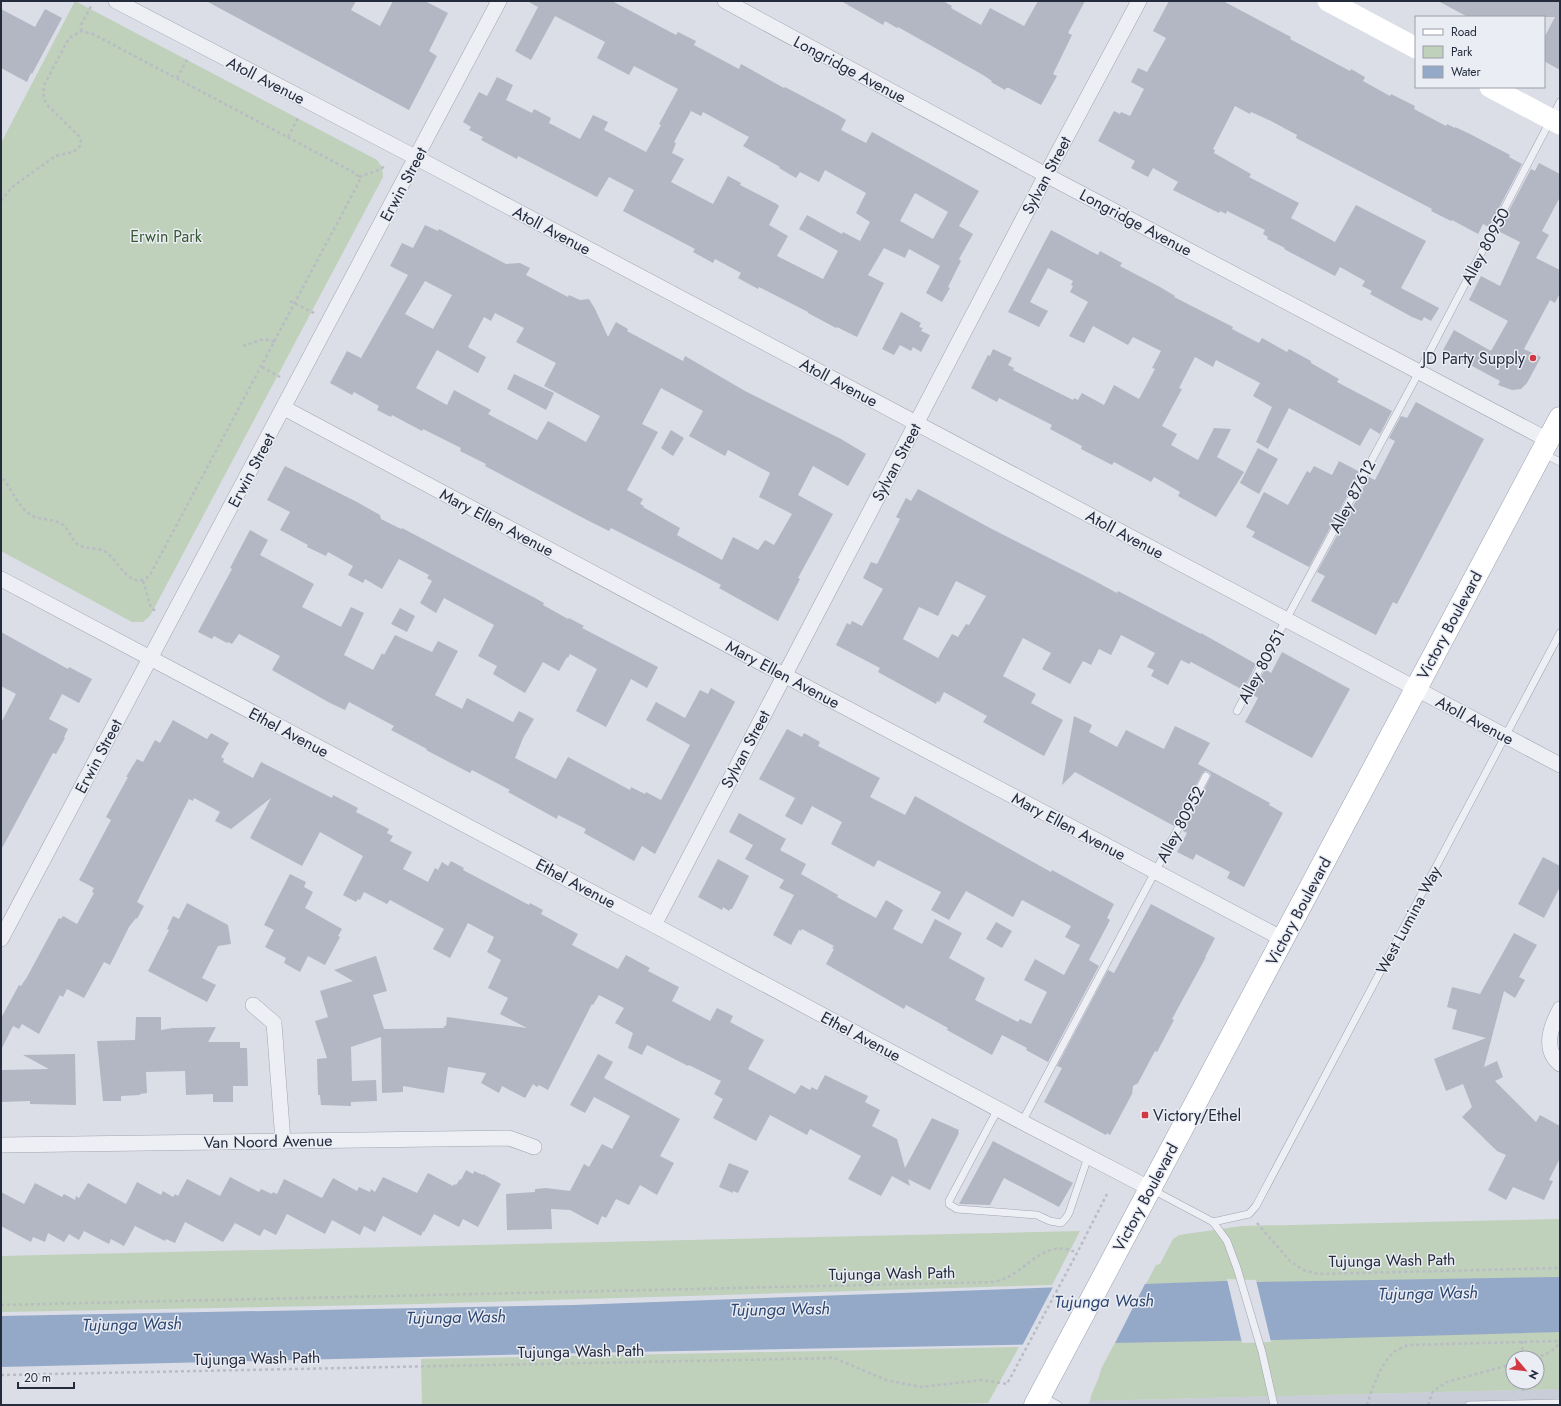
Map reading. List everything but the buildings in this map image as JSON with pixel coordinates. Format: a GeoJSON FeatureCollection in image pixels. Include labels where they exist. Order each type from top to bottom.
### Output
{"type":"FeatureCollection","features":[{"type":"Feature","properties":{"kind":"main road","name":"Victory Boulevard"},"geometry":{"type":"LineString","coordinates":[[1045,1402],[1054,1370],[1116,1250],[1416,688],[1550,452],[1560,418]]}},
{"type":"Feature","properties":{"kind":"street","name":"Atoll Avenue"},"geometry":{"type":"LineString","coordinates":[[116,1],[417,158],[1560,765]]}},
{"type":"Feature","properties":{"kind":"street","name":"Erwin Street"},"geometry":{"type":"LineString","coordinates":[[1,939],[499,1]]}},
{"type":"Feature","properties":{"kind":"street","name":"Longridge Avenue"},"geometry":{"type":"LineString","coordinates":[[725,1],[1046,174],[1419,372],[1550,452]]}},
{"type":"Feature","properties":{"kind":"street","name":"Sylvan Street"},"geometry":{"type":"LineString","coordinates":[[654,925],[1046,174],[1139,1]]}},
{"type":"Feature","properties":{"kind":"street"},"geometry":{"type":"LineString","coordinates":[[1328,1],[1415,47]]}},
{"type":"Feature","properties":{"kind":"street"},"geometry":{"type":"LineString","coordinates":[[1492,88],[1557,115]]}},
{"type":"Feature","properties":{"kind":"street","name":"Mary Ellen Avenue"},"geometry":{"type":"LineString","coordinates":[[284,408],[1283,939]]}},
{"type":"Feature","properties":{"kind":"street","name":"Ethel Avenue"},"geometry":{"type":"LineString","coordinates":[[1,579],[1022,1122],[1149,1188]]}},
{"type":"Feature","properties":{"kind":"street"},"geometry":{"type":"LineString","coordinates":[[253,1005],[274,1023],[282,1141]]}},
{"type":"Feature","properties":{"kind":"street"},"geometry":{"type":"LineString","coordinates":[[1560,1009],[1554,1020],[1549,1039],[1554,1059],[1560,1064]]}},
{"type":"Feature","properties":{"kind":"street","name":"Van Noord Avenue"},"geometry":{"type":"LineString","coordinates":[[1,1145],[509,1138],[534,1146]]}},
{"type":"Feature","properties":{"kind":"lane","name":"Alley 80950"},"geometry":{"type":"LineString","coordinates":[[1419,372],[1557,115]]}},
{"type":"Feature","properties":{"kind":"lane","name":"Alley 87612"},"geometry":{"type":"LineString","coordinates":[[1286,620],[1419,372]]}},
{"type":"Feature","properties":{"kind":"lane","name":"Alley 80951"},"geometry":{"type":"LineString","coordinates":[[1237,712],[1286,620]]}},
{"type":"Feature","properties":{"kind":"lane","name":"West Lumina Way"},"geometry":{"type":"LineString","coordinates":[[1249,1214],[1256,1206],[1560,633]]}},
{"type":"Feature","properties":{"kind":"lane","name":"Alley 80952"},"geometry":{"type":"LineString","coordinates":[[1022,1122],[1206,776]]}},
{"type":"Feature","properties":{"kind":"lane"},"geometry":{"type":"LineString","coordinates":[[998,1109],[949,1201],[949,1204],[957,1209],[1037,1215],[1050,1221],[1061,1223],[1069,1213],[1088,1157]]}},
{"type":"Feature","properties":{"kind":"lane"},"geometry":{"type":"LineString","coordinates":[[1149,1188],[1213,1222],[1228,1242],[1262,1352],[1274,1405]]}},
{"type":"Feature","properties":{"kind":"lane"},"geometry":{"type":"LineString","coordinates":[[1213,1222],[1249,1214]]}},
{"type":"Feature","properties":{"kind":"lane"},"geometry":{"type":"LineString","coordinates":[[1468,1405],[1560,1403]]}},
{"type":"Feature","properties":{"kind":"path"},"geometry":{"type":"LineString","coordinates":[[81,31],[81,25],[91,6]]}},
{"type":"Feature","properties":{"kind":"path"},"geometry":{"type":"LineString","coordinates":[[1,201],[12,186],[54,157],[76,151],[80,148],[80,138],[47,105],[44,99],[43,91],[44,85],[69,38],[81,31],[93,34],[177,78],[355,172],[359,177],[359,182],[262,367],[150,575],[142,581]]}},
{"type":"Feature","properties":{"kind":"path"},"geometry":{"type":"LineString","coordinates":[[177,78],[188,57]]}},
{"type":"Feature","properties":{"kind":"path"},"geometry":{"type":"LineString","coordinates":[[288,137],[299,116]]}},
{"type":"Feature","properties":{"kind":"path"},"geometry":{"type":"LineString","coordinates":[[359,177],[381,169],[386,165]]}},
{"type":"Feature","properties":{"kind":"path"},"geometry":{"type":"LineString","coordinates":[[290,301],[314,313]]}},
{"type":"Feature","properties":{"kind":"path"},"geometry":{"type":"LineString","coordinates":[[243,346],[264,339],[275,342]]}},
{"type":"Feature","properties":{"kind":"path"},"geometry":{"type":"LineString","coordinates":[[262,367],[280,377]]}},
{"type":"Feature","properties":{"kind":"path"},"geometry":{"type":"LineString","coordinates":[[1,478],[5,481],[23,508],[29,514],[35,517],[60,523],[67,528],[79,546],[105,551],[130,578],[142,581]]}},
{"type":"Feature","properties":{"kind":"path"},"geometry":{"type":"LineString","coordinates":[[142,581],[151,608],[156,611]]}},
{"type":"Feature","properties":{"kind":"path","name":"Tujunga Wash Path"},"geometry":{"type":"LineString","coordinates":[[1,1375],[834,1358],[886,1380],[921,1387],[982,1380],[1007,1384],[1107,1194]]}},
{"type":"Feature","properties":{"kind":"path","name":"Tujunga Wash Path"},"geometry":{"type":"LineString","coordinates":[[1249,1214],[1290,1261],[1303,1270],[1318,1274],[1560,1268]]}},
{"type":"Feature","properties":{"kind":"path","name":"Tujunga Wash Path"},"geometry":{"type":"LineString","coordinates":[[1,1306],[994,1282],[1013,1276],[1043,1252],[1055,1248],[1068,1248],[1077,1253]]}},
{"type":"Feature","properties":{"kind":"path"},"geometry":{"type":"LineString","coordinates":[[1522,1341],[1522,1350]]}},
{"type":"Feature","properties":{"kind":"path"},"geometry":{"type":"LineString","coordinates":[[1367,1405],[1385,1363],[1394,1352],[1408,1345],[1560,1341],[1556,1348],[1545,1355]]}},
{"type":"Feature","properties":{"kind":"path"},"geometry":{"type":"LineString","coordinates":[[1428,1405],[1433,1391],[1447,1382],[1505,1366]]}},
{"type":"Feature","properties":{"kind":"shaded area"},"geometry":{"type":"Polygon","coordinates":[[[1560,1389],[1560,1405],[1088,1405],[1090,1401],[1560,1389]]]}},
{"type":"Feature","properties":{"kind":"green space","name":"Erwin Park"},"geometry":{"type":"Polygon","coordinates":[[[75,1],[377,160],[382,167],[383,177],[150,616],[143,622],[132,622],[1,551],[1,143],[75,1]]]}},
{"type":"Feature","properties":{"kind":"green space"},"geometry":{"type":"Polygon","coordinates":[[[1560,1219],[1560,1389],[1545,1389],[1545,1350],[1505,1350],[1505,1390],[1521,1390],[1090,1401],[1101,1369],[1156,1265],[1160,1264],[1173,1239],[1179,1235],[1242,1226],[1560,1219]]]}},
{"type":"Feature","properties":{"kind":"green space"},"geometry":{"type":"Polygon","coordinates":[[[1080,1231],[1052,1285],[420,1304],[1,1312],[1,1256],[1080,1231]]]}},
{"type":"Feature","properties":{"kind":"green space"},"geometry":{"type":"Polygon","coordinates":[[[1019,1347],[988,1403],[913,1405],[422,1405],[421,1359],[1019,1347]]]}},
{"type":"Feature","properties":{"kind":"water","name":"Tujunga Wash"},"geometry":{"type":"Polygon","coordinates":[[[1560,1277],[1560,1332],[1275,1340],[626,1352],[1,1367],[1,1316],[574,1305],[1225,1281],[1260,1282],[1560,1277]]]}},
{"type":"Feature","properties":{"kind":"pier"},"geometry":{"type":"Polygon","coordinates":[[[1227,1279],[1256,1280],[1271,1342],[1242,1343],[1227,1279]]]}},
{"type":"Feature","properties":{"kind":"pier"},"geometry":{"type":"Polygon","coordinates":[[[1146,1282],[1114,1345],[1022,1346],[1054,1285],[1146,1282]]]}},
{"type":"Feature","properties":{"kind":"place","name":"JD Party Supply"},"geometry":{"type":"Point","coordinates":[1533,358]}},
{"type":"Feature","properties":{"kind":"place","name":"Victory/Ethel"},"geometry":{"type":"Point","coordinates":[1145,1115]}}]}
